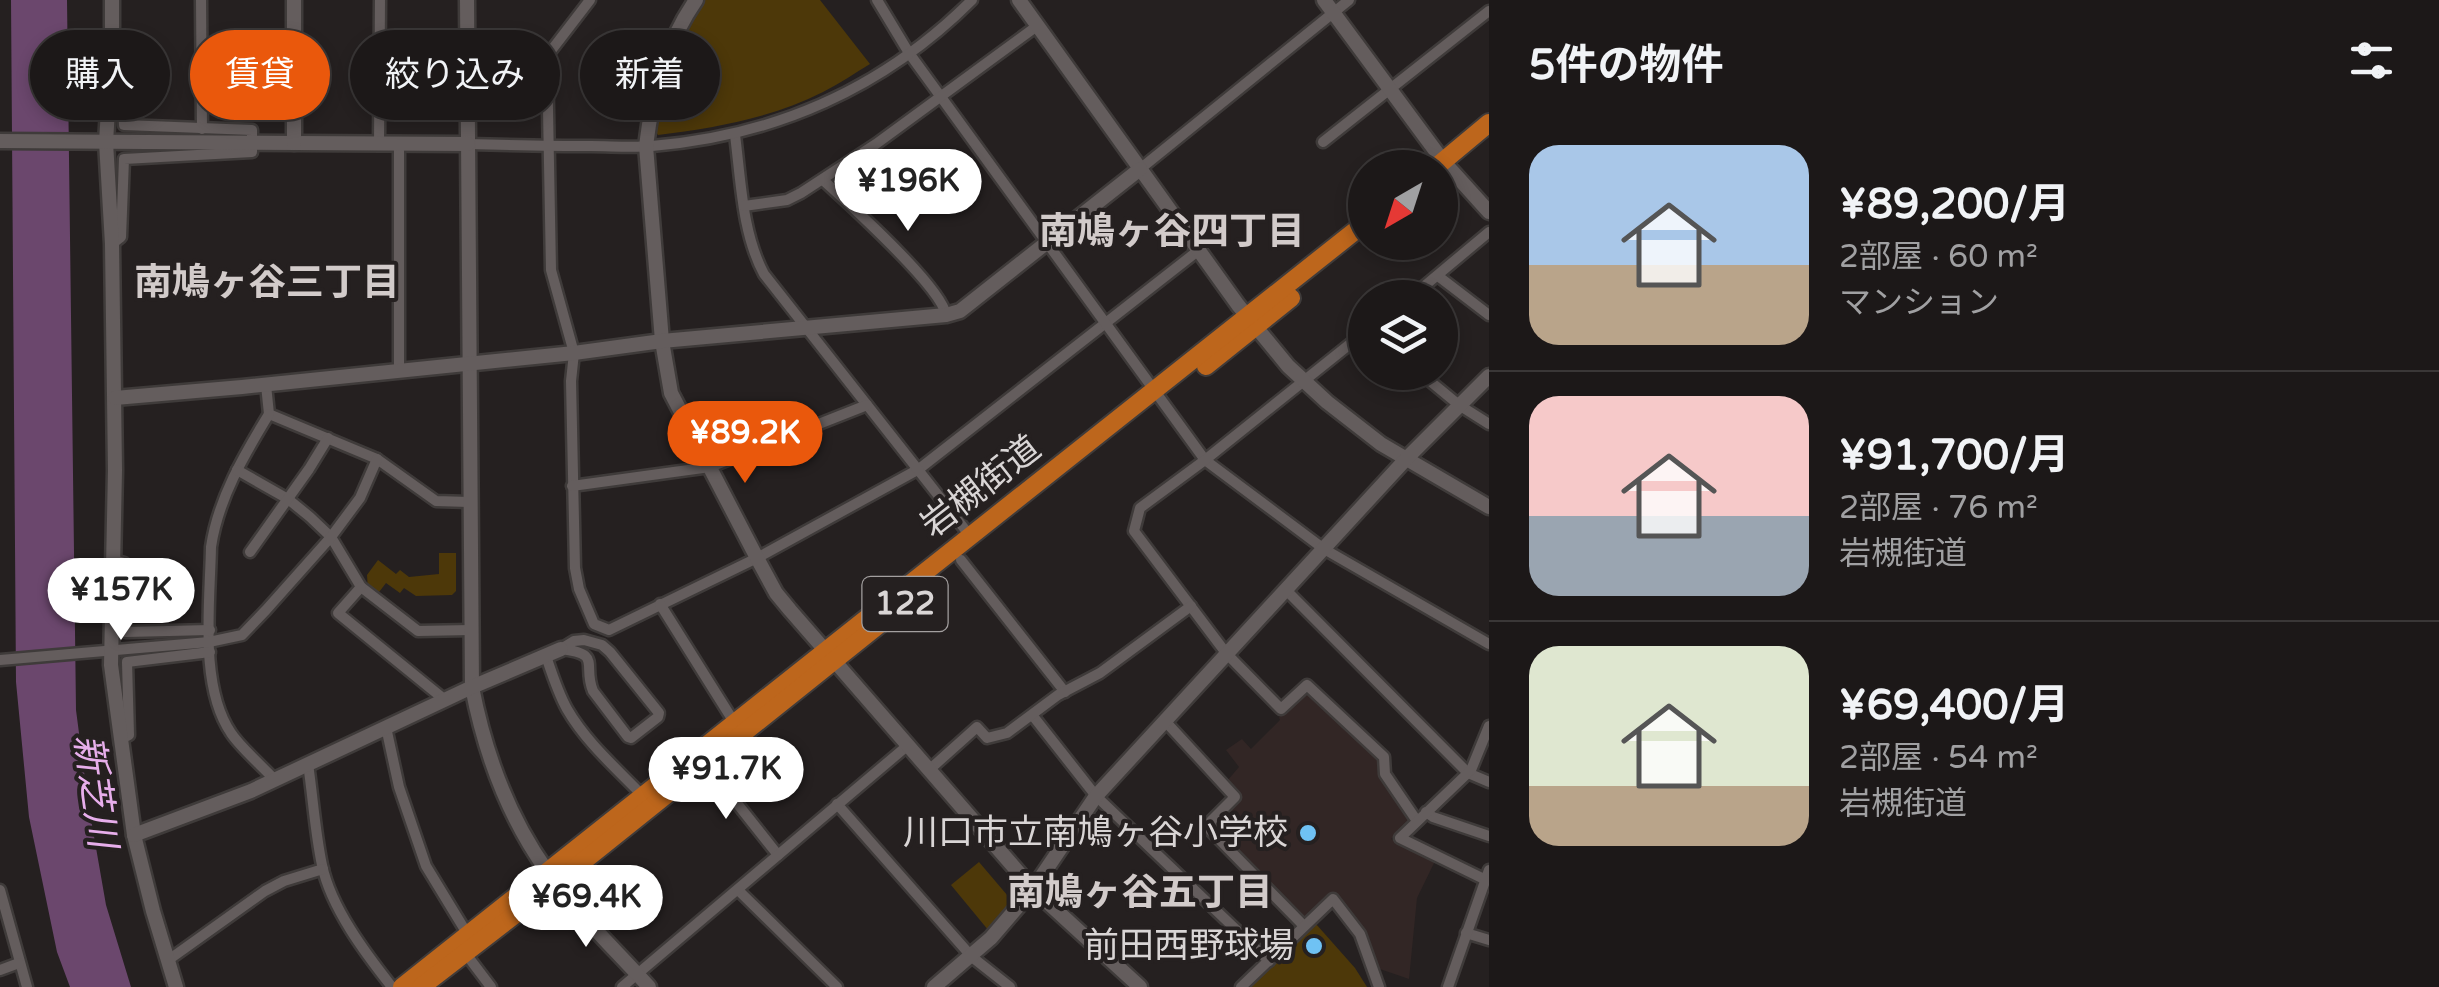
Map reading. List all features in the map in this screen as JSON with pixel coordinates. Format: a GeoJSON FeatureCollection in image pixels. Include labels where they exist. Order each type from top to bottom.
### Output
{"type":"FeatureCollection","features":[{"type":"Feature","properties":{"kind":"highway"},"geometry":{"type":"LineString","coordinates":[[1458,153],[1489,123]]}},
{"type":"Feature","properties":{"kind":"highway"},"geometry":{"type":"LineString","coordinates":[[1458,158],[1489,138]]}},
{"type":"Feature","properties":{"kind":"highway","name":"岩槻街道"},"geometry":{"type":"LineString","coordinates":[[1252,322],[1348,238]]}},
{"type":"Feature","properties":{"kind":"highway","name":"岩槻街道"},"geometry":{"type":"LineString","coordinates":[[551,877],[642,795],[734,722],[960,560],[1252,322],[1348,251]]}},
{"type":"Feature","properties":{"kind":"highway","name":"岩槻街道"},"geometry":{"type":"LineString","coordinates":[[402,987],[467,944],[705,763],[971,536],[1158,397]]}},
{"type":"Feature","properties":{"kind":"highway","name":"岩槻街道"},"geometry":{"type":"LineString","coordinates":[[422,987],[467,944]]}},
{"type":"Feature","properties":{"kind":"street"},"geometry":{"type":"LineString","coordinates":[[112,0],[112,30]]}},
{"type":"Feature","properties":{"kind":"street"},"geometry":{"type":"LineString","coordinates":[[201,0],[202,128]]}},
{"type":"Feature","properties":{"kind":"street"},"geometry":{"type":"LineString","coordinates":[[294,0],[294,143]]}},
{"type":"Feature","properties":{"kind":"street"},"geometry":{"type":"LineString","coordinates":[[379,144],[380,0]]}},
{"type":"Feature","properties":{"kind":"street"},"geometry":{"type":"LineString","coordinates":[[467,0],[472,687],[479,724],[513,816],[551,877],[649,987]]}},
{"type":"Feature","properties":{"kind":"street"},"geometry":{"type":"LineString","coordinates":[[590,0],[546,56],[551,270],[574,352],[571,380],[575,568],[594,624],[609,630],[757,558],[919,469],[1199,250]]}},
{"type":"Feature","properties":{"kind":"street"},"geometry":{"type":"LineString","coordinates":[[696,0],[666,58],[646,146],[662,341],[671,393],[776,592],[1033,889],[1140,987]]}},
{"type":"Feature","properties":{"kind":"street"},"geometry":{"type":"LineString","coordinates":[[876,0],[909,53],[1205,460],[1324,548],[1489,644]]}},
{"type":"Feature","properties":{"kind":"street"},"geometry":{"type":"LineString","coordinates":[[0,140],[646,146],[736,134],[778,122],[871,78],[933,36],[972,0]]}},
{"type":"Feature","properties":{"kind":"street"},"geometry":{"type":"LineString","coordinates":[[1020,0],[1274,350],[1352,422],[1406,460],[1489,507]]}},
{"type":"Feature","properties":{"kind":"street"},"geometry":{"type":"LineString","coordinates":[[115,398],[960,312],[1140,169],[1328,6],[1349,0]]}},
{"type":"Feature","properties":{"kind":"street"},"geometry":{"type":"LineString","coordinates":[[1328,6],[1429,150]]}},
{"type":"Feature","properties":{"kind":"street"},"geometry":{"type":"LineString","coordinates":[[1324,142],[1489,11]]}},
{"type":"Feature","properties":{"kind":"street"},"geometry":{"type":"LineString","coordinates":[[744,206],[788,200],[824,180],[1038,26]]}},
{"type":"Feature","properties":{"kind":"street"},"geometry":{"type":"LineString","coordinates":[[104,120],[102,142],[112,244],[115,398],[110,649],[134,836],[176,987]]}},
{"type":"Feature","properties":{"kind":"street"},"geometry":{"type":"LineString","coordinates":[[112,244],[121,237],[124,159],[252,152],[252,130],[124,125],[124,120]]}},
{"type":"Feature","properties":{"kind":"street"},"geometry":{"type":"LineString","coordinates":[[736,134],[744,206],[754,255],[764,274],[971,536]]}},
{"type":"Feature","properties":{"kind":"street"},"geometry":{"type":"LineString","coordinates":[[399,144],[399,370]]}},
{"type":"Feature","properties":{"kind":"street"},"geometry":{"type":"LineString","coordinates":[[824,180],[906,260],[944,304],[946,315]]}},
{"type":"Feature","properties":{"kind":"street"},"geometry":{"type":"LineString","coordinates":[[1458,184],[1489,212]]}},
{"type":"Feature","properties":{"kind":"street"},"geometry":{"type":"LineString","coordinates":[[1433,280],[1489,232]]}},
{"type":"Feature","properties":{"kind":"street"},"geometry":{"type":"LineString","coordinates":[[1438,276],[1489,316]]}},
{"type":"Feature","properties":{"kind":"street"},"geometry":{"type":"LineString","coordinates":[[1348,346],[1140,508],[1134,531],[1226,653],[1281,709],[1307,684],[1384,757],[1384,774],[1416,821]]}},
{"type":"Feature","properties":{"kind":"street"},"geometry":{"type":"LineString","coordinates":[[934,987],[972,956],[1033,889],[1096,796],[1406,460],[1489,376]]}},
{"type":"Feature","properties":{"kind":"street"},"geometry":{"type":"LineString","coordinates":[[266,384],[269,414],[237,470],[213,533],[210,641],[214,699],[221,715],[232,736],[274,779]]}},
{"type":"Feature","properties":{"kind":"street"},"geometry":{"type":"LineString","coordinates":[[1441,390],[1489,424]]}},
{"type":"Feature","properties":{"kind":"street"},"geometry":{"type":"LineString","coordinates":[[572,486],[710,467],[867,405]]}},
{"type":"Feature","properties":{"kind":"street"},"geometry":{"type":"LineString","coordinates":[[269,414],[377,459],[436,501],[469,502]]}},
{"type":"Feature","properties":{"kind":"street"},"geometry":{"type":"LineString","coordinates":[[250,552],[328,438]]}},
{"type":"Feature","properties":{"kind":"street"},"geometry":{"type":"LineString","coordinates":[[120,740],[130,736],[127,662],[242,635],[331,537],[360,498],[377,459]]}},
{"type":"Feature","properties":{"kind":"street"},"geometry":{"type":"LineString","coordinates":[[237,470],[288,498],[331,537],[360,587],[418,631],[471,630]]}},
{"type":"Feature","properties":{"kind":"street"},"geometry":{"type":"LineString","coordinates":[[114,560],[124,563],[126,632],[210,641]]}},
{"type":"Feature","properties":{"kind":"street"},"geometry":{"type":"LineString","coordinates":[[960,560],[1064,692]]}},
{"type":"Feature","properties":{"kind":"street"},"geometry":{"type":"LineString","coordinates":[[360,587],[338,613],[444,700]]}},
{"type":"Feature","properties":{"kind":"street"},"geometry":{"type":"LineString","coordinates":[[1286,590],[1468,773],[1489,782]]}},
{"type":"Feature","properties":{"kind":"street"},"geometry":{"type":"LineString","coordinates":[[660,604],[734,722]]}},
{"type":"Feature","properties":{"kind":"street"},"geometry":{"type":"LineString","coordinates":[[929,770],[977,727],[987,738],[1007,732],[1064,692],[1100,673],[1191,606]]}},
{"type":"Feature","properties":{"kind":"street"},"geometry":{"type":"LineString","coordinates":[[134,836],[251,791],[574,642],[584,640],[602,645],[610,652],[659,713],[658,717],[632,738],[628,737],[592,691],[590,662]]}},
{"type":"Feature","properties":{"kind":"street"},"geometry":{"type":"LineString","coordinates":[[0,660],[210,641]]}},
{"type":"Feature","properties":{"kind":"street"},"geometry":{"type":"LineString","coordinates":[[561,649],[576,651],[590,662]]}},
{"type":"Feature","properties":{"kind":"street"},"geometry":{"type":"LineString","coordinates":[[590,662],[610,652]]}},
{"type":"Feature","properties":{"kind":"street"},"geometry":{"type":"LineString","coordinates":[[546,656],[574,720],[642,795]]}},
{"type":"Feature","properties":{"kind":"street"},"geometry":{"type":"LineString","coordinates":[[1033,716],[1096,796],[1269,960]]}},
{"type":"Feature","properties":{"kind":"street"},"geometry":{"type":"LineString","coordinates":[[1166,721],[1235,797],[1211,821],[1210,830],[1304,926]]}},
{"type":"Feature","properties":{"kind":"street"},"geometry":{"type":"LineString","coordinates":[[1449,987],[1487,875],[1400,838],[1468,773],[1489,726]]}},
{"type":"Feature","properties":{"kind":"street"},"geometry":{"type":"LineString","coordinates":[[386,727],[398,788],[426,866],[491,987]]}},
{"type":"Feature","properties":{"kind":"street"},"geometry":{"type":"LineString","coordinates":[[622,987],[907,746]]}},
{"type":"Feature","properties":{"kind":"street"},"geometry":{"type":"LineString","coordinates":[[705,763],[778,855]]}},
{"type":"Feature","properties":{"kind":"street"},"geometry":{"type":"LineString","coordinates":[[308,764],[323,869],[342,916],[392,987]]}},
{"type":"Feature","properties":{"kind":"street"},"geometry":{"type":"LineString","coordinates":[[838,804],[972,956],[1010,987]]}},
{"type":"Feature","properties":{"kind":"street"},"geometry":{"type":"LineString","coordinates":[[1426,812],[1489,836]]}},
{"type":"Feature","properties":{"kind":"street"},"geometry":{"type":"LineString","coordinates":[[167,961],[266,891],[323,869]]}},
{"type":"Feature","properties":{"kind":"street"},"geometry":{"type":"LineString","coordinates":[[0,890],[27,987]]}},
{"type":"Feature","properties":{"kind":"street"},"geometry":{"type":"LineString","coordinates":[[738,890],[837,987]]}},
{"type":"Feature","properties":{"kind":"street"},"geometry":{"type":"LineString","coordinates":[[1241,987],[1333,899],[1360,934],[1379,987]]}},
{"type":"Feature","properties":{"kind":"street"},"geometry":{"type":"LineString","coordinates":[[1466,933],[1489,940]]}},
{"type":"Feature","properties":{"kind":"street"},"geometry":{"type":"LineString","coordinates":[[0,970],[19,963]]}},
{"type":"Feature","properties":{"kind":"shaded area"},"geometry":{"type":"Polygon","coordinates":[[[11,0],[67,0],[67,30],[30,30],[30,120],[69,120],[76,710],[106,905],[131,987],[70,987],[57,952],[29,817],[16,682],[11,0]]]}},
{"type":"Feature","properties":{"kind":"shaded area"},"geometry":{"type":"Polygon","coordinates":[[[704,0],[820,0],[870,64],[823,92],[784,109],[658,135],[657,120],[720,120],[720,30],[685,30],[704,0]]]}},
{"type":"Feature","properties":{"kind":"shaded area"},"geometry":{"type":"Polygon","coordinates":[[[439,553],[456,553],[456,591],[452,595],[416,596],[404,588],[400,593],[386,583],[376,596],[368,590],[367,575],[378,560],[396,574],[400,570],[409,577],[439,574],[439,553]]]}},
{"type":"Feature","properties":{"kind":"shaded area","name":"川口市立南鳩ヶ谷小学校"},"geometry":{"type":"Polygon","coordinates":[[[1306,693],[1381,763],[1409,818],[1407,825],[1391,839],[1435,861],[1417,898],[1409,979],[1377,968],[1332,894],[1301,919],[1214,828],[1214,823],[1241,797],[1227,781],[1239,767],[1226,750],[1242,739],[1251,749],[1306,693]]]}},
{"type":"Feature","properties":{"kind":"shaded area"},"geometry":{"type":"Polygon","coordinates":[[[979,862],[1013,902],[989,931],[951,885],[979,862]]]}},
{"type":"Feature","properties":{"kind":"shaded area","name":"前田西野球場"},"geometry":{"type":"Polygon","coordinates":[[[1316,924],[1367,987],[1250,987],[1316,924]]]}},
{"type":"Feature","properties":{"kind":"place","name":"川口市立南鳩ヶ谷小学校"},"geometry":{"type":"Point","coordinates":[1308,833]}},
{"type":"Feature","properties":{"kind":"place","name":"前田西野球場"},"geometry":{"type":"Point","coordinates":[1314,946]}},
{"type":"Feature","properties":{"kind":"district","name":"南鳩ヶ谷四丁目"},"geometry":{"type":"Point","coordinates":[1172,232]}},
{"type":"Feature","properties":{"kind":"district","name":"南鳩ヶ谷三丁目"},"geometry":{"type":"Point","coordinates":[267,283]}},
{"type":"Feature","properties":{"kind":"district","name":"南鳩ヶ谷五丁目"},"geometry":{"type":"Point","coordinates":[1140,893]}},
{"type":"Feature","properties":{"kind":"water label","name":"新芝川"},"geometry":{"type":"Point","coordinates":[95,791]}}]}
